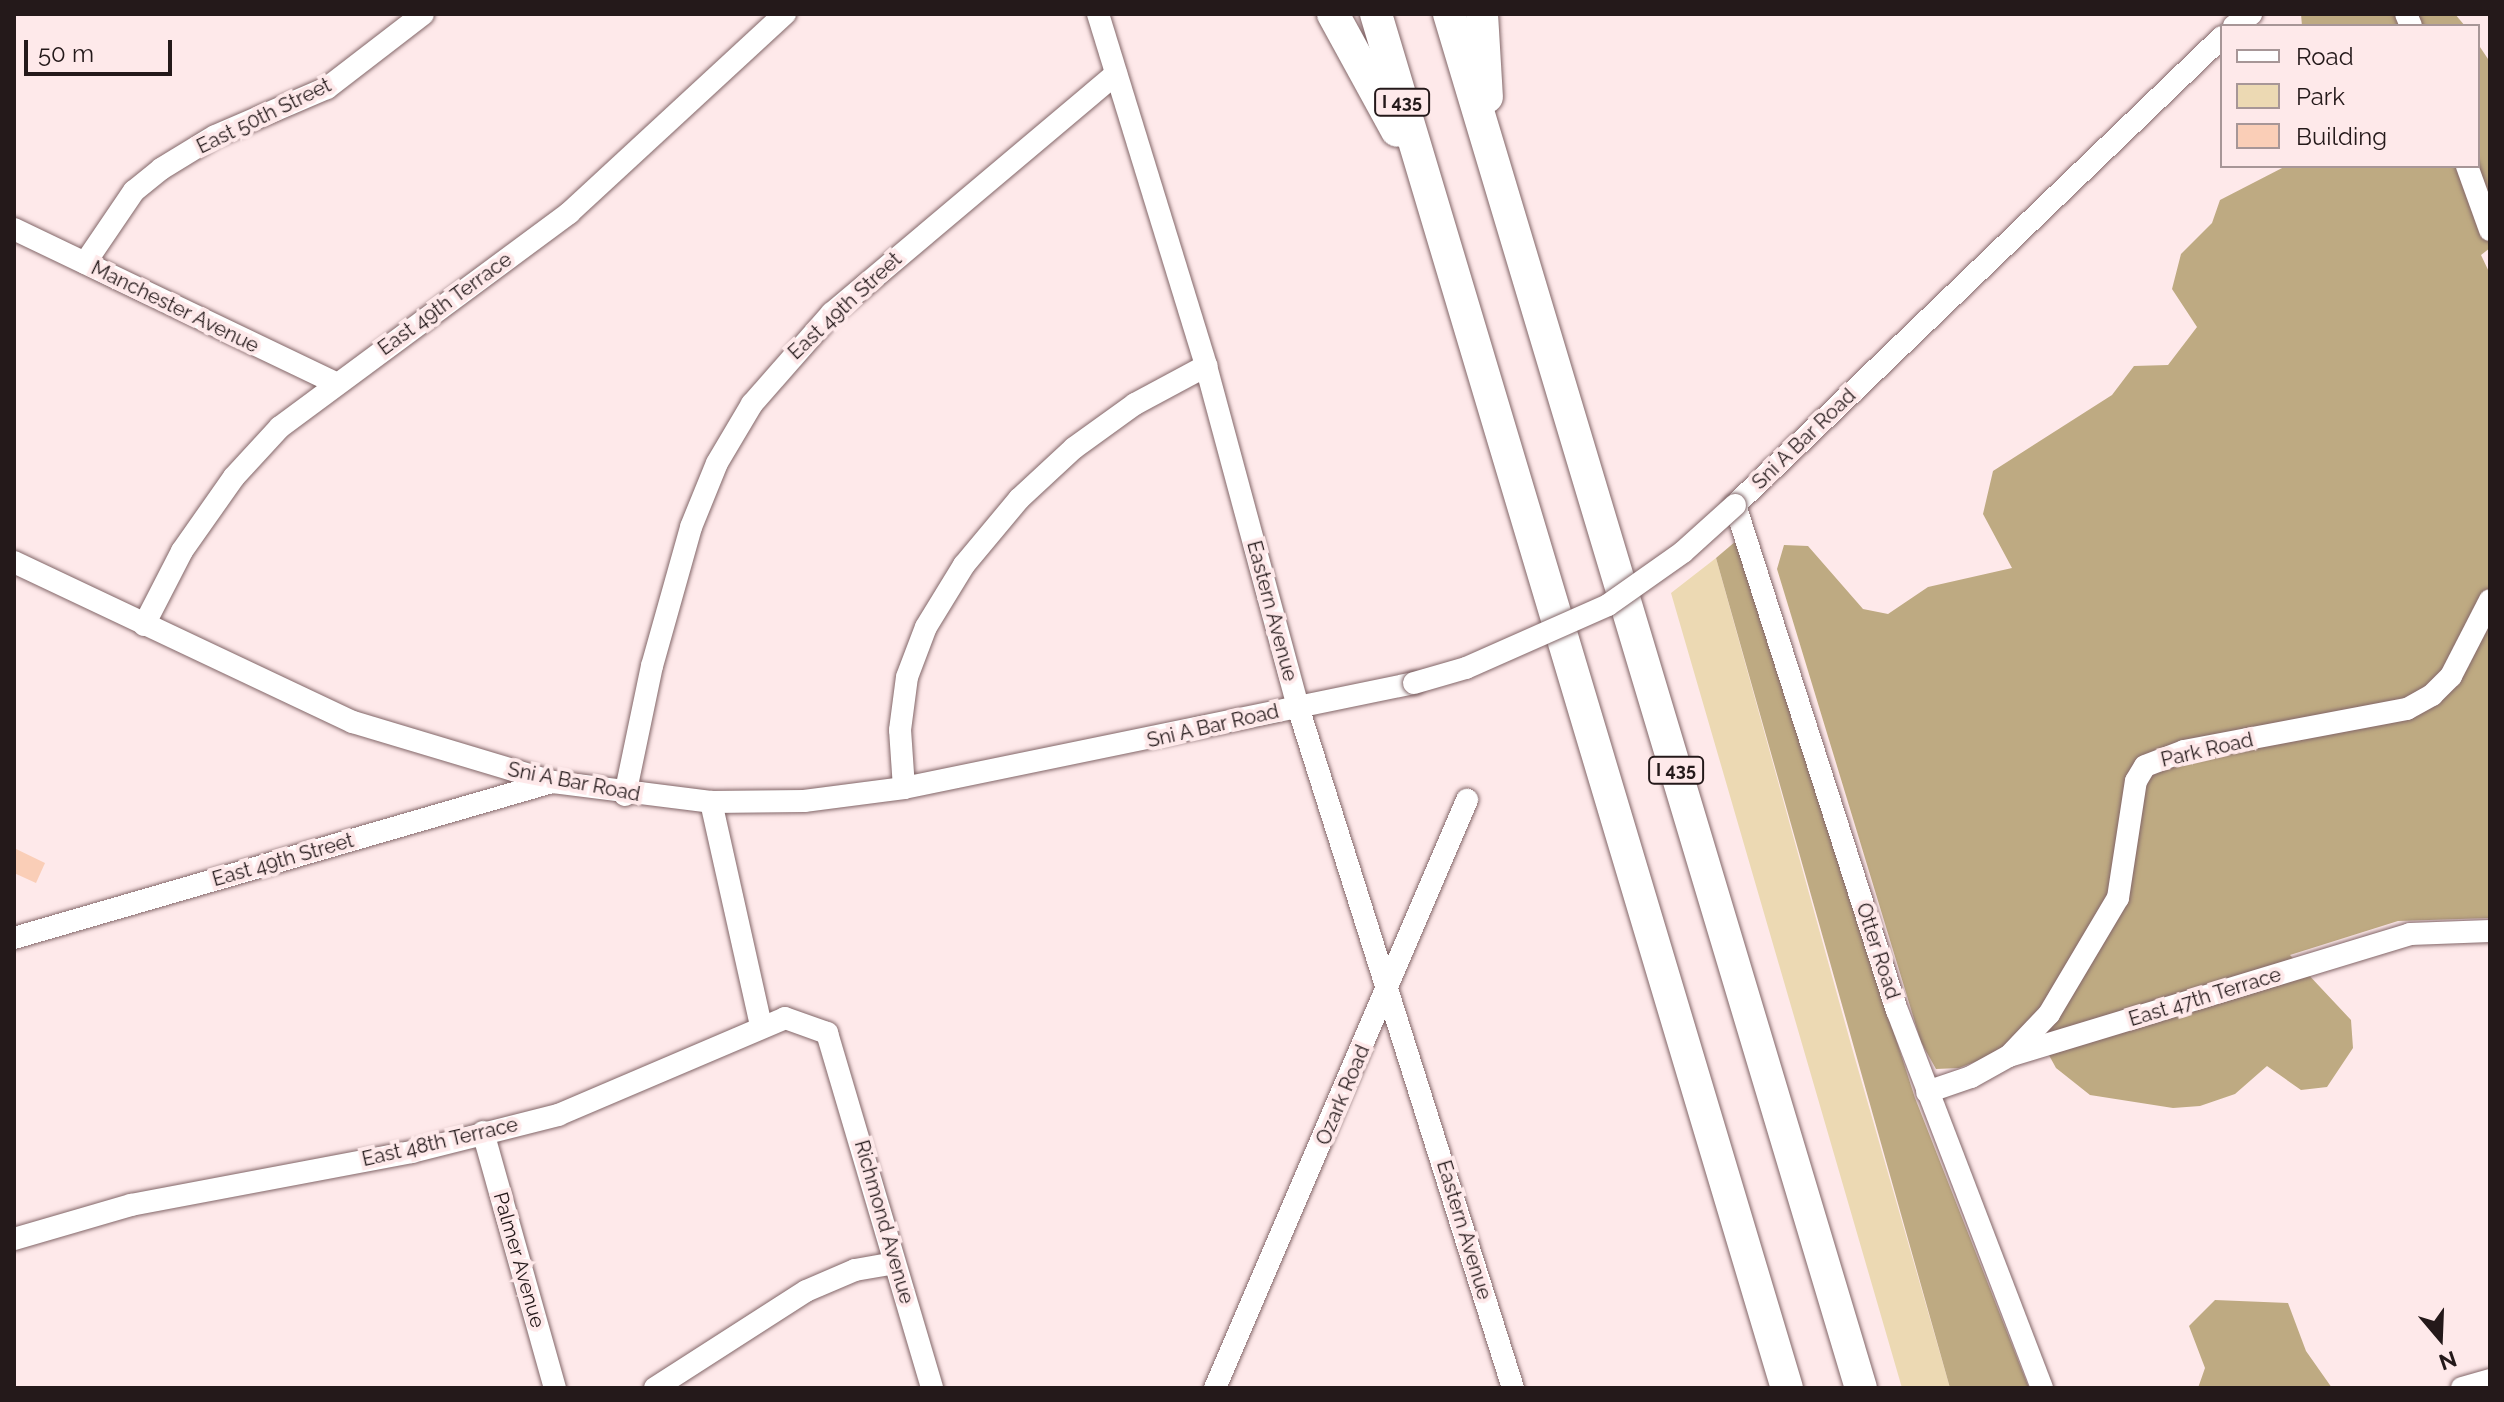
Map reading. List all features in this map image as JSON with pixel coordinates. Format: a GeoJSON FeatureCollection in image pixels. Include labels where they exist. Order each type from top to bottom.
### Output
{"type":"FeatureCollection","features":[{"type":"Feature","properties":{"kind":"highway"},"geometry":{"type":"LineString","coordinates":[[1333,14],[1429,190]]}},
{"type":"Feature","properties":{"kind":"highway","name":"I 435"},"geometry":{"type":"LineString","coordinates":[[1376,14],[1787,1388]]}},
{"type":"Feature","properties":{"kind":"highway","name":"I 435"},"geometry":{"type":"LineString","coordinates":[[1449,14],[1861,1388]]}},
{"type":"Feature","properties":{"kind":"highway"},"geometry":{"type":"LineString","coordinates":[[1482,14],[1491,152]]}},
{"type":"Feature","properties":{"kind":"street","name":"East 50th Street"},"geometry":{"type":"LineString","coordinates":[[85,263],[134,191],[161,169],[215,136],[327,88],[423,14]]}},
{"type":"Feature","properties":{"kind":"street","name":"East 49th Terrace"},"geometry":{"type":"LineString","coordinates":[[144,625],[182,551],[234,477],[280,427],[569,213],[785,14]]}},
{"type":"Feature","properties":{"kind":"street","name":"Eastern Avenue"},"geometry":{"type":"LineString","coordinates":[[1098,14],[1206,366],[1298,707],[1513,1388]]}},
{"type":"Feature","properties":{"kind":"street","name":"Sni A Bar Road"},"geometry":{"type":"LineString","coordinates":[[14,562],[353,722],[553,782],[625,795],[711,802],[804,801],[904,788],[1414,683],[1466,668],[1608,605],[1683,552],[2220,39]]}},
{"type":"Feature","properties":{"kind":"street","name":"East 49th Street"},"geometry":{"type":"LineString","coordinates":[[625,795],[652,666],[691,527],[717,463],[752,404],[832,313],[1116,74]]}},
{"type":"Feature","properties":{"kind":"street"},"geometry":{"type":"LineString","coordinates":[[2468,168],[2490,230]]}},
{"type":"Feature","properties":{"kind":"street","name":"Manchester Avenue"},"geometry":{"type":"LineString","coordinates":[[14,229],[337,384]]}},
{"type":"Feature","properties":{"kind":"street"},"geometry":{"type":"LineString","coordinates":[[904,788],[900,730],[907,677],[926,627],[964,565],[1019,499],[1074,448],[1135,404],[1206,366]]}},
{"type":"Feature","properties":{"kind":"street","name":"Otter Road"},"geometry":{"type":"LineString","coordinates":[[1735,505],[1927,1092],[2042,1388]]}},
{"type":"Feature","properties":{"kind":"street","name":"Park Road"},"geometry":{"type":"LineString","coordinates":[[2009,1056],[2049,1014],[2118,898],[2136,781],[2145,766],[2184,751],[2407,709],[2432,695],[2451,676],[2490,600]]}},
{"type":"Feature","properties":{"kind":"street","name":"East 49th Street"},"geometry":{"type":"LineString","coordinates":[[14,938],[553,782]]}},
{"type":"Feature","properties":{"kind":"street","name":"Ozark Road"},"geometry":{"type":"LineString","coordinates":[[1215,1388],[1467,800]]}},
{"type":"Feature","properties":{"kind":"street"},"geometry":{"type":"LineString","coordinates":[[711,802],[761,1025]]}},
{"type":"Feature","properties":{"kind":"street","name":"East 47th Terrace"},"geometry":{"type":"LineString","coordinates":[[1927,1092],[1971,1077],[2009,1056],[2410,934],[2490,931]]}},
{"type":"Feature","properties":{"kind":"street","name":"East 48th Terrace"},"geometry":{"type":"LineString","coordinates":[[14,1239],[131,1205],[412,1152],[558,1115],[617,1094],[761,1025],[785,1018],[814,1025],[827,1033],[835,1056]]}},
{"type":"Feature","properties":{"kind":"street","name":"Richmond Avenue"},"geometry":{"type":"LineString","coordinates":[[835,1056],[932,1388]]}},
{"type":"Feature","properties":{"kind":"street","name":"Palmer Avenue"},"geometry":{"type":"LineString","coordinates":[[483,1132],[555,1388]]}},
{"type":"Feature","properties":{"kind":"street"},"geometry":{"type":"LineString","coordinates":[[655,1388],[806,1291],[855,1270],[894,1263]]}},
{"type":"Feature","properties":{"kind":"street"},"geometry":{"type":"LineString","coordinates":[[2462,1388],[2490,1380]]}},
{"type":"Feature","properties":{"kind":"green space"},"geometry":{"type":"Polygon","coordinates":[[[1716,558],[1950,1388],[1902,1388],[1671,593],[1716,558]]]}},
{"type":"Feature","properties":{"kind":"shaded area"},"geometry":{"type":"Polygon","coordinates":[[[2301,14],[2455,14],[2463,24],[2302,24],[2301,14]]]}},
{"type":"Feature","properties":{"kind":"shaded area"},"geometry":{"type":"Polygon","coordinates":[[[2480,47],[2490,62],[2490,248],[2481,255],[2490,274],[2490,918],[2398,921],[2290,955],[2351,1020],[2353,1048],[2327,1087],[2301,1090],[2267,1066],[2235,1094],[2200,1106],[2173,1108],[2090,1095],[2056,1068],[2039,1037],[1959,1068],[1936,1069],[1921,1042],[1777,569],[1784,545],[1808,546],[1863,609],[1888,614],[1928,587],[2012,568],[1983,514],[1993,471],[2112,395],[2134,366],[2168,365],[2197,327],[2172,289],[2181,254],[2212,223],[2220,200],[2282,168],[2480,168],[2480,47]]]}},
{"type":"Feature","properties":{"kind":"shaded area"},"geometry":{"type":"Polygon","coordinates":[[[1736,541],[1915,1098],[2029,1388],[1950,1388],[1716,558],[1736,541]]]}},
{"type":"Feature","properties":{"kind":"shaded area"},"geometry":{"type":"Polygon","coordinates":[[[2215,1300],[2288,1303],[2306,1351],[2332,1388],[2198,1388],[2205,1368],[2189,1326],[2215,1300]]]}},
{"type":"Feature","properties":{"kind":"building"},"geometry":{"type":"Polygon","coordinates":[[[14,848],[45,863],[36,883],[14,873],[14,848]]]}}]}
